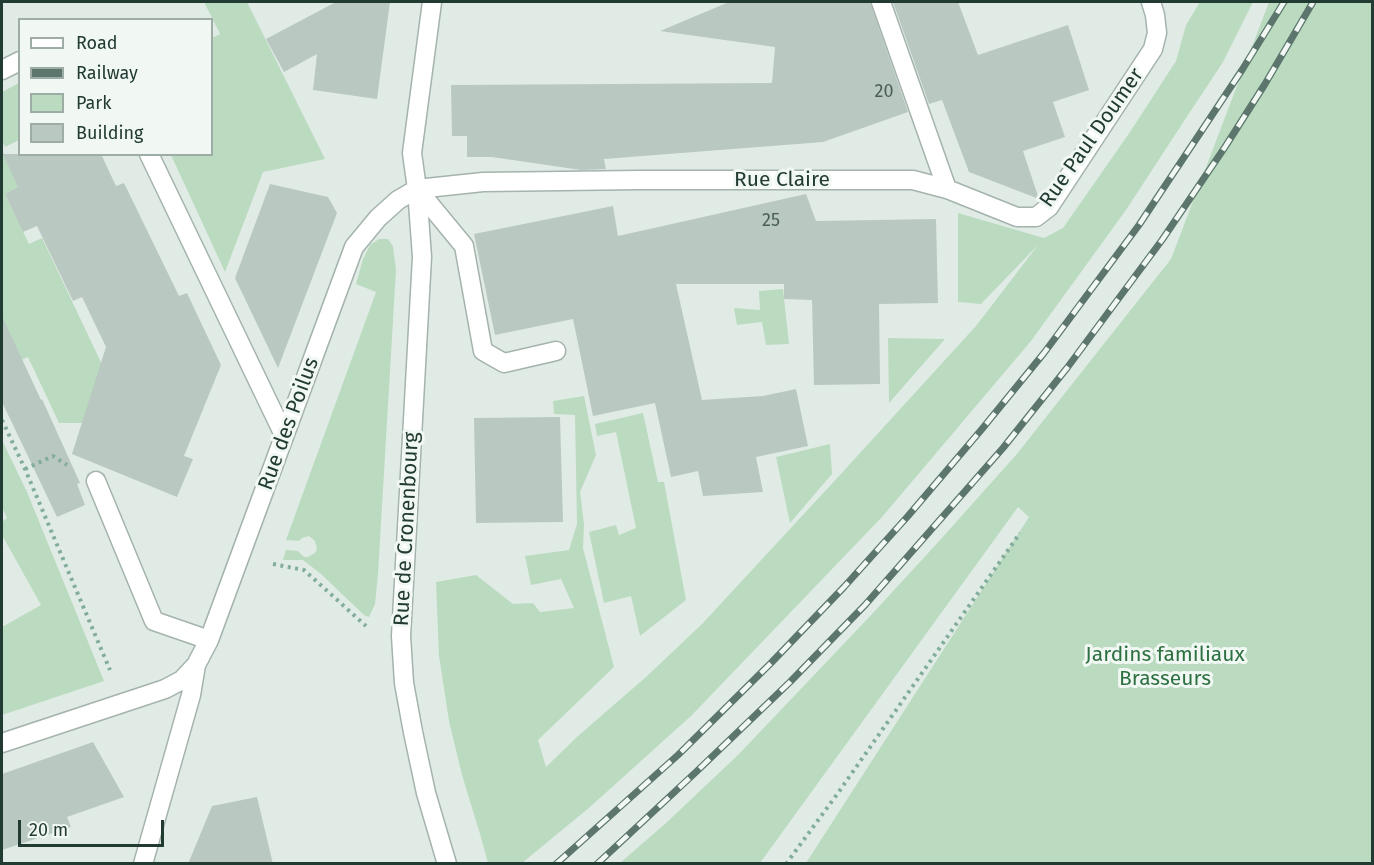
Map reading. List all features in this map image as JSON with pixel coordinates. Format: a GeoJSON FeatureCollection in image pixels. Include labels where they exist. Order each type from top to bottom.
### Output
{"type":"FeatureCollection","features":[{"type":"Feature","properties":{"kind":"street"},"geometry":{"type":"LineString","coordinates":[[432,2],[412,153],[417,189],[464,246],[483,351],[504,363],[556,351]]}},
{"type":"Feature","properties":{"kind":"street"},"geometry":{"type":"LineString","coordinates":[[881,2],[947,189]]}},
{"type":"Feature","properties":{"kind":"street","name":"Rue Paul Doumer"},"geometry":{"type":"LineString","coordinates":[[947,189],[1017,217],[1036,217],[1049,207],[1153,49],[1157,33],[1151,2]]}},
{"type":"Feature","properties":{"kind":"street"},"geometry":{"type":"LineString","coordinates":[[2,70],[18,62]]}},
{"type":"Feature","properties":{"kind":"street"},"geometry":{"type":"LineString","coordinates":[[150,156],[284,435]]}},
{"type":"Feature","properties":{"kind":"street","name":"Rue Claire"},"geometry":{"type":"LineString","coordinates":[[417,189],[483,182],[913,180],[947,189]]}},
{"type":"Feature","properties":{"kind":"street","name":"Rue des Poilus"},"geometry":{"type":"LineString","coordinates":[[143,864],[191,695],[196,665],[209,640],[354,247],[378,218],[398,200],[417,189]]}},
{"type":"Feature","properties":{"kind":"street","name":"Rue de Cronenbourg"},"geometry":{"type":"LineString","coordinates":[[417,189],[422,257],[401,636],[404,683],[413,732],[426,793],[447,864]]}},
{"type":"Feature","properties":{"kind":"street"},"geometry":{"type":"LineString","coordinates":[[96,482],[154,621],[209,640]]}},
{"type":"Feature","properties":{"kind":"street"},"geometry":{"type":"LineString","coordinates":[[2,743],[165,689],[182,680],[196,665]]}},
{"type":"Feature","properties":{"kind":"path"},"geometry":{"type":"LineString","coordinates":[[2,420],[124,704]]}},
{"type":"Feature","properties":{"kind":"path"},"geometry":{"type":"LineString","coordinates":[[25,469],[53,456],[96,482]]}},
{"type":"Feature","properties":{"kind":"path"},"geometry":{"type":"LineString","coordinates":[[249,533],[272,564],[304,570],[364,625],[377,632],[401,636]]}},
{"type":"Feature","properties":{"kind":"path"},"geometry":{"type":"LineString","coordinates":[[786,864],[1020,533]]}},
{"type":"Feature","properties":{"kind":"green space"},"geometry":{"type":"Polygon","coordinates":[[[204,2],[247,2],[325,159],[263,172],[225,272],[171,156],[213,156],[213,38],[220,34],[204,2]]]}},
{"type":"Feature","properties":{"kind":"green space"},"geometry":{"type":"Polygon","coordinates":[[[1200,2],[1253,2],[1223,62],[1126,210],[1031,341],[882,517],[692,715],[590,807],[522,863],[488,863],[449,721],[439,656],[436,582],[476,575],[513,604],[533,603],[540,612],[574,608],[561,579],[531,585],[525,556],[569,550],[577,524],[575,415],[554,414],[553,401],[584,396],[596,455],[580,492],[584,524],[583,548],[614,667],[538,740],[546,767],[702,624],[976,326],[1038,245],[981,304],[958,302],[958,213],[1044,238],[1063,228],[1176,61],[1186,25],[1200,2]]]}},
{"type":"Feature","properties":{"kind":"green space","name":"Jardins familiaux Brasseurs"},"geometry":{"type":"Polygon","coordinates":[[[1269,2],[1372,2],[1372,863],[806,863],[1029,517],[1018,507],[760,863],[620,863],[739,754],[941,539],[1016,455],[1171,259],[1269,2]]]}},
{"type":"Feature","properties":{"kind":"green space"},"geometry":{"type":"Polygon","coordinates":[[[18,84],[18,140],[5,147],[2,140],[2,92],[18,84]]]}},
{"type":"Feature","properties":{"kind":"green space"},"geometry":{"type":"Polygon","coordinates":[[[2,150],[19,187],[5,194],[29,244],[42,238],[107,375],[86,423],[59,423],[28,357],[2,369],[2,150]]]}},
{"type":"Feature","properties":{"kind":"green space"},"geometry":{"type":"Polygon","coordinates":[[[379,239],[388,239],[393,246],[396,270],[378,574],[375,604],[369,617],[303,560],[283,560],[286,550],[298,551],[304,557],[308,557],[317,549],[315,541],[309,536],[299,541],[286,540],[376,292],[356,284],[363,259],[370,245],[379,239]]]}},
{"type":"Feature","properties":{"kind":"green space"},"geometry":{"type":"Polygon","coordinates":[[[783,289],[789,344],[766,345],[762,322],[737,325],[734,308],[760,310],[759,291],[783,289]]]}},
{"type":"Feature","properties":{"kind":"green space"},"geometry":{"type":"Polygon","coordinates":[[[888,338],[945,339],[889,403],[888,338]]]}},
{"type":"Feature","properties":{"kind":"green space"},"geometry":{"type":"Polygon","coordinates":[[[643,413],[658,482],[664,482],[686,600],[640,636],[631,596],[604,603],[589,532],[616,525],[619,535],[636,528],[616,432],[597,436],[595,424],[643,413]]]}},
{"type":"Feature","properties":{"kind":"green space"},"geometry":{"type":"Polygon","coordinates":[[[2,440],[27,492],[104,681],[2,715],[2,627],[41,605],[2,535],[2,522],[7,518],[2,507],[2,440]]]}},
{"type":"Feature","properties":{"kind":"green space"},"geometry":{"type":"Polygon","coordinates":[[[830,444],[832,474],[790,523],[776,457],[830,444]]]}},
{"type":"Feature","properties":{"kind":"building"},"geometry":{"type":"Polygon","coordinates":[[[336,2],[390,2],[377,99],[313,90],[317,54],[284,72],[266,39],[336,2]]]}},
{"type":"Feature","properties":{"kind":"building"},"geometry":{"type":"Polygon","coordinates":[[[729,2],[870,2],[908,112],[823,142],[604,159],[606,169],[581,170],[492,157],[467,157],[467,136],[452,136],[451,85],[772,83],[775,47],[660,31],[729,2]]]}},
{"type":"Feature","properties":{"kind":"building"},"geometry":{"type":"Polygon","coordinates":[[[893,2],[958,2],[978,55],[1068,25],[1089,90],[1053,102],[1065,137],[1023,151],[1039,199],[969,172],[942,100],[929,104],[893,2]]]}},
{"type":"Feature","properties":{"kind":"building"},"geometry":{"type":"Polygon","coordinates":[[[3,154],[102,156],[116,186],[124,183],[179,296],[187,293],[221,365],[184,456],[193,459],[177,497],[72,454],[106,347],[82,297],[73,301],[37,226],[23,232],[5,194],[18,187],[3,154]]]}},
{"type":"Feature","properties":{"kind":"building"},"geometry":{"type":"Polygon","coordinates":[[[270,184],[328,197],[337,213],[278,368],[235,278],[270,184]]]}},
{"type":"Feature","properties":{"kind":"building"},"geometry":{"type":"Polygon","coordinates":[[[806,194],[816,221],[936,219],[938,303],[879,304],[880,384],[814,385],[812,300],[784,299],[784,284],[676,284],[702,400],[763,396],[796,389],[808,446],[756,457],[763,492],[703,496],[698,471],[671,477],[655,403],[593,416],[573,319],[495,335],[474,234],[613,206],[618,236],[806,194]]]}},
{"type":"Feature","properties":{"kind":"building"},"geometry":{"type":"Polygon","coordinates":[[[2,316],[80,483],[77,484],[85,505],[57,517],[2,402],[2,316]]]}},
{"type":"Feature","properties":{"kind":"building"},"geometry":{"type":"Polygon","coordinates":[[[560,417],[563,522],[476,523],[474,418],[560,417]]]}},
{"type":"Feature","properties":{"kind":"building"},"geometry":{"type":"Polygon","coordinates":[[[93,742],[124,797],[67,817],[71,827],[2,850],[2,774],[93,742]]]}},
{"type":"Feature","properties":{"kind":"building"},"geometry":{"type":"Polygon","coordinates":[[[257,797],[273,864],[188,864],[212,806],[257,797]]]}},
{"type":"Feature","properties":{"kind":"railway"},"geometry":{"type":"LineString","coordinates":[[556,864],[678,755],[771,663],[844,587],[982,429],[1044,353],[1139,225],[1242,70],[1284,2]]}},
{"type":"Feature","properties":{"kind":"railway"},"geometry":{"type":"LineString","coordinates":[[597,864],[790,682],[865,605],[1003,448],[1067,368],[1162,240],[1265,84],[1313,2]]}}]}
